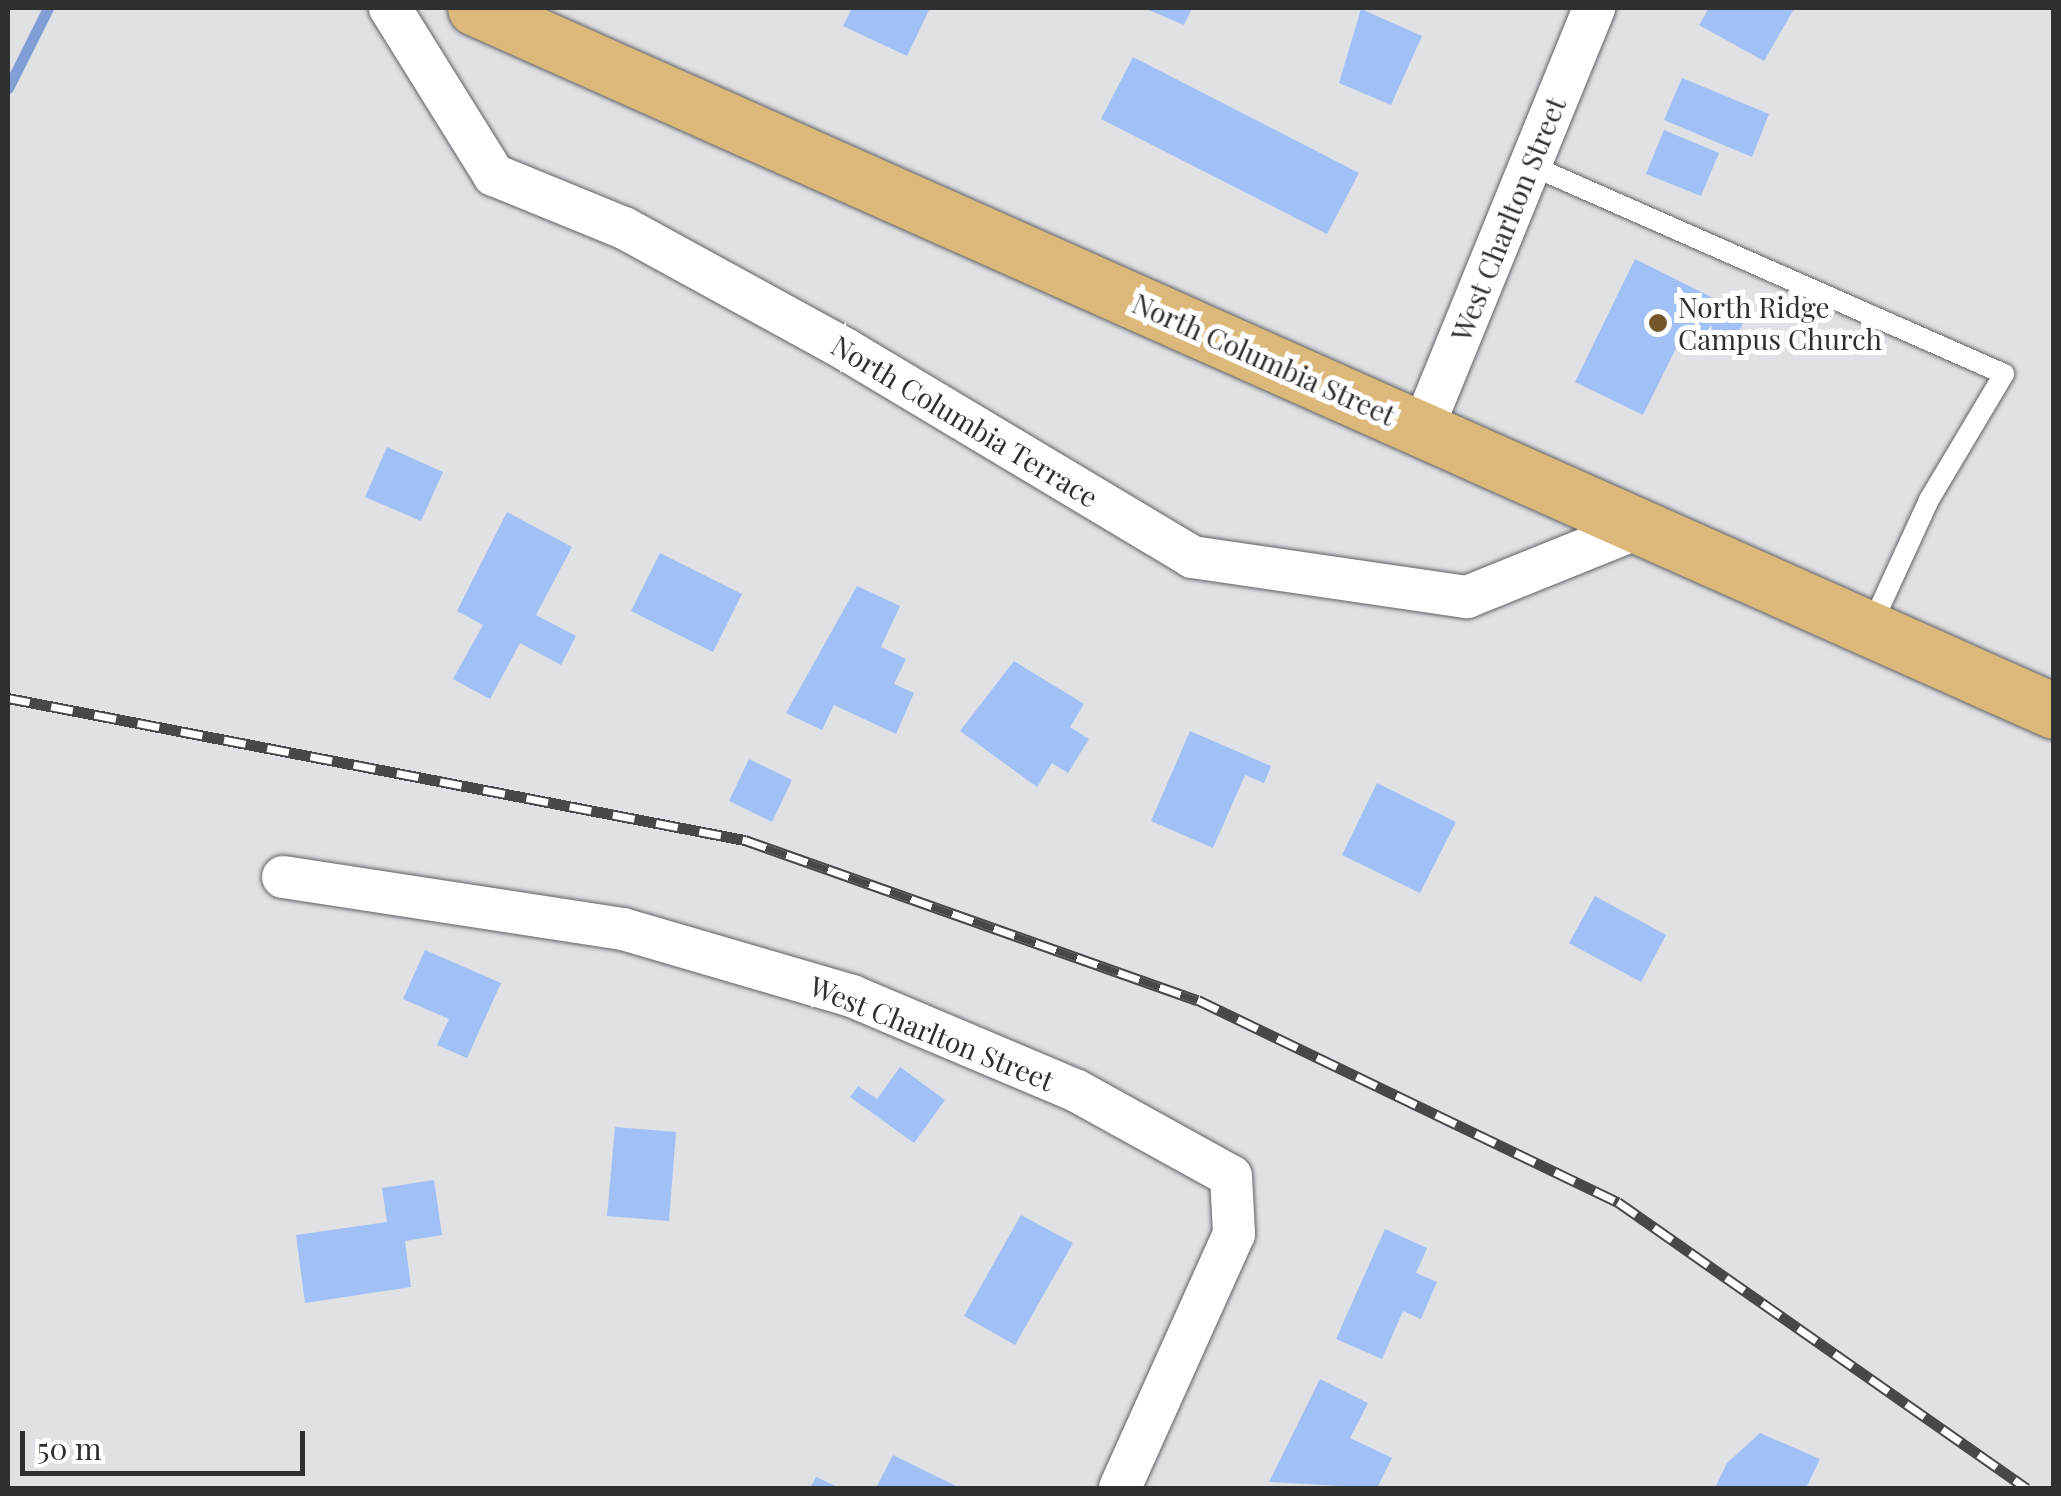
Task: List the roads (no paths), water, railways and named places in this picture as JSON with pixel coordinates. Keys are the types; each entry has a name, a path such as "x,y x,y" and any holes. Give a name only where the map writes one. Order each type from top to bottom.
{"main road":[{"name":"North Columbia Street","path":"475,8 2054,711"}],"street":[{"name":"North Columbia Terrace","path":"390,8 494,176 624,228 828,340 1192,557 1467,597 1640,527"},
{"name":"West Charlton Street","path":"1422,430 1594,8"},
{"name":"West Charlton Street","path":"283,877 623,929 852,996 1075,1090 1231,1176 1234,1234 1120,1488"}],"lane":[{"path":"1530,165 2004,374 1929,500 1870,629"}],"waterway":[{"path":"8,88 48,8"}],"railway":[{"path":"8,698 745,840 1198,1000 1618,1202 2027,1488"}],"place":[{"name":"North Ridge Campus Church","path":"1658,323"}]}
